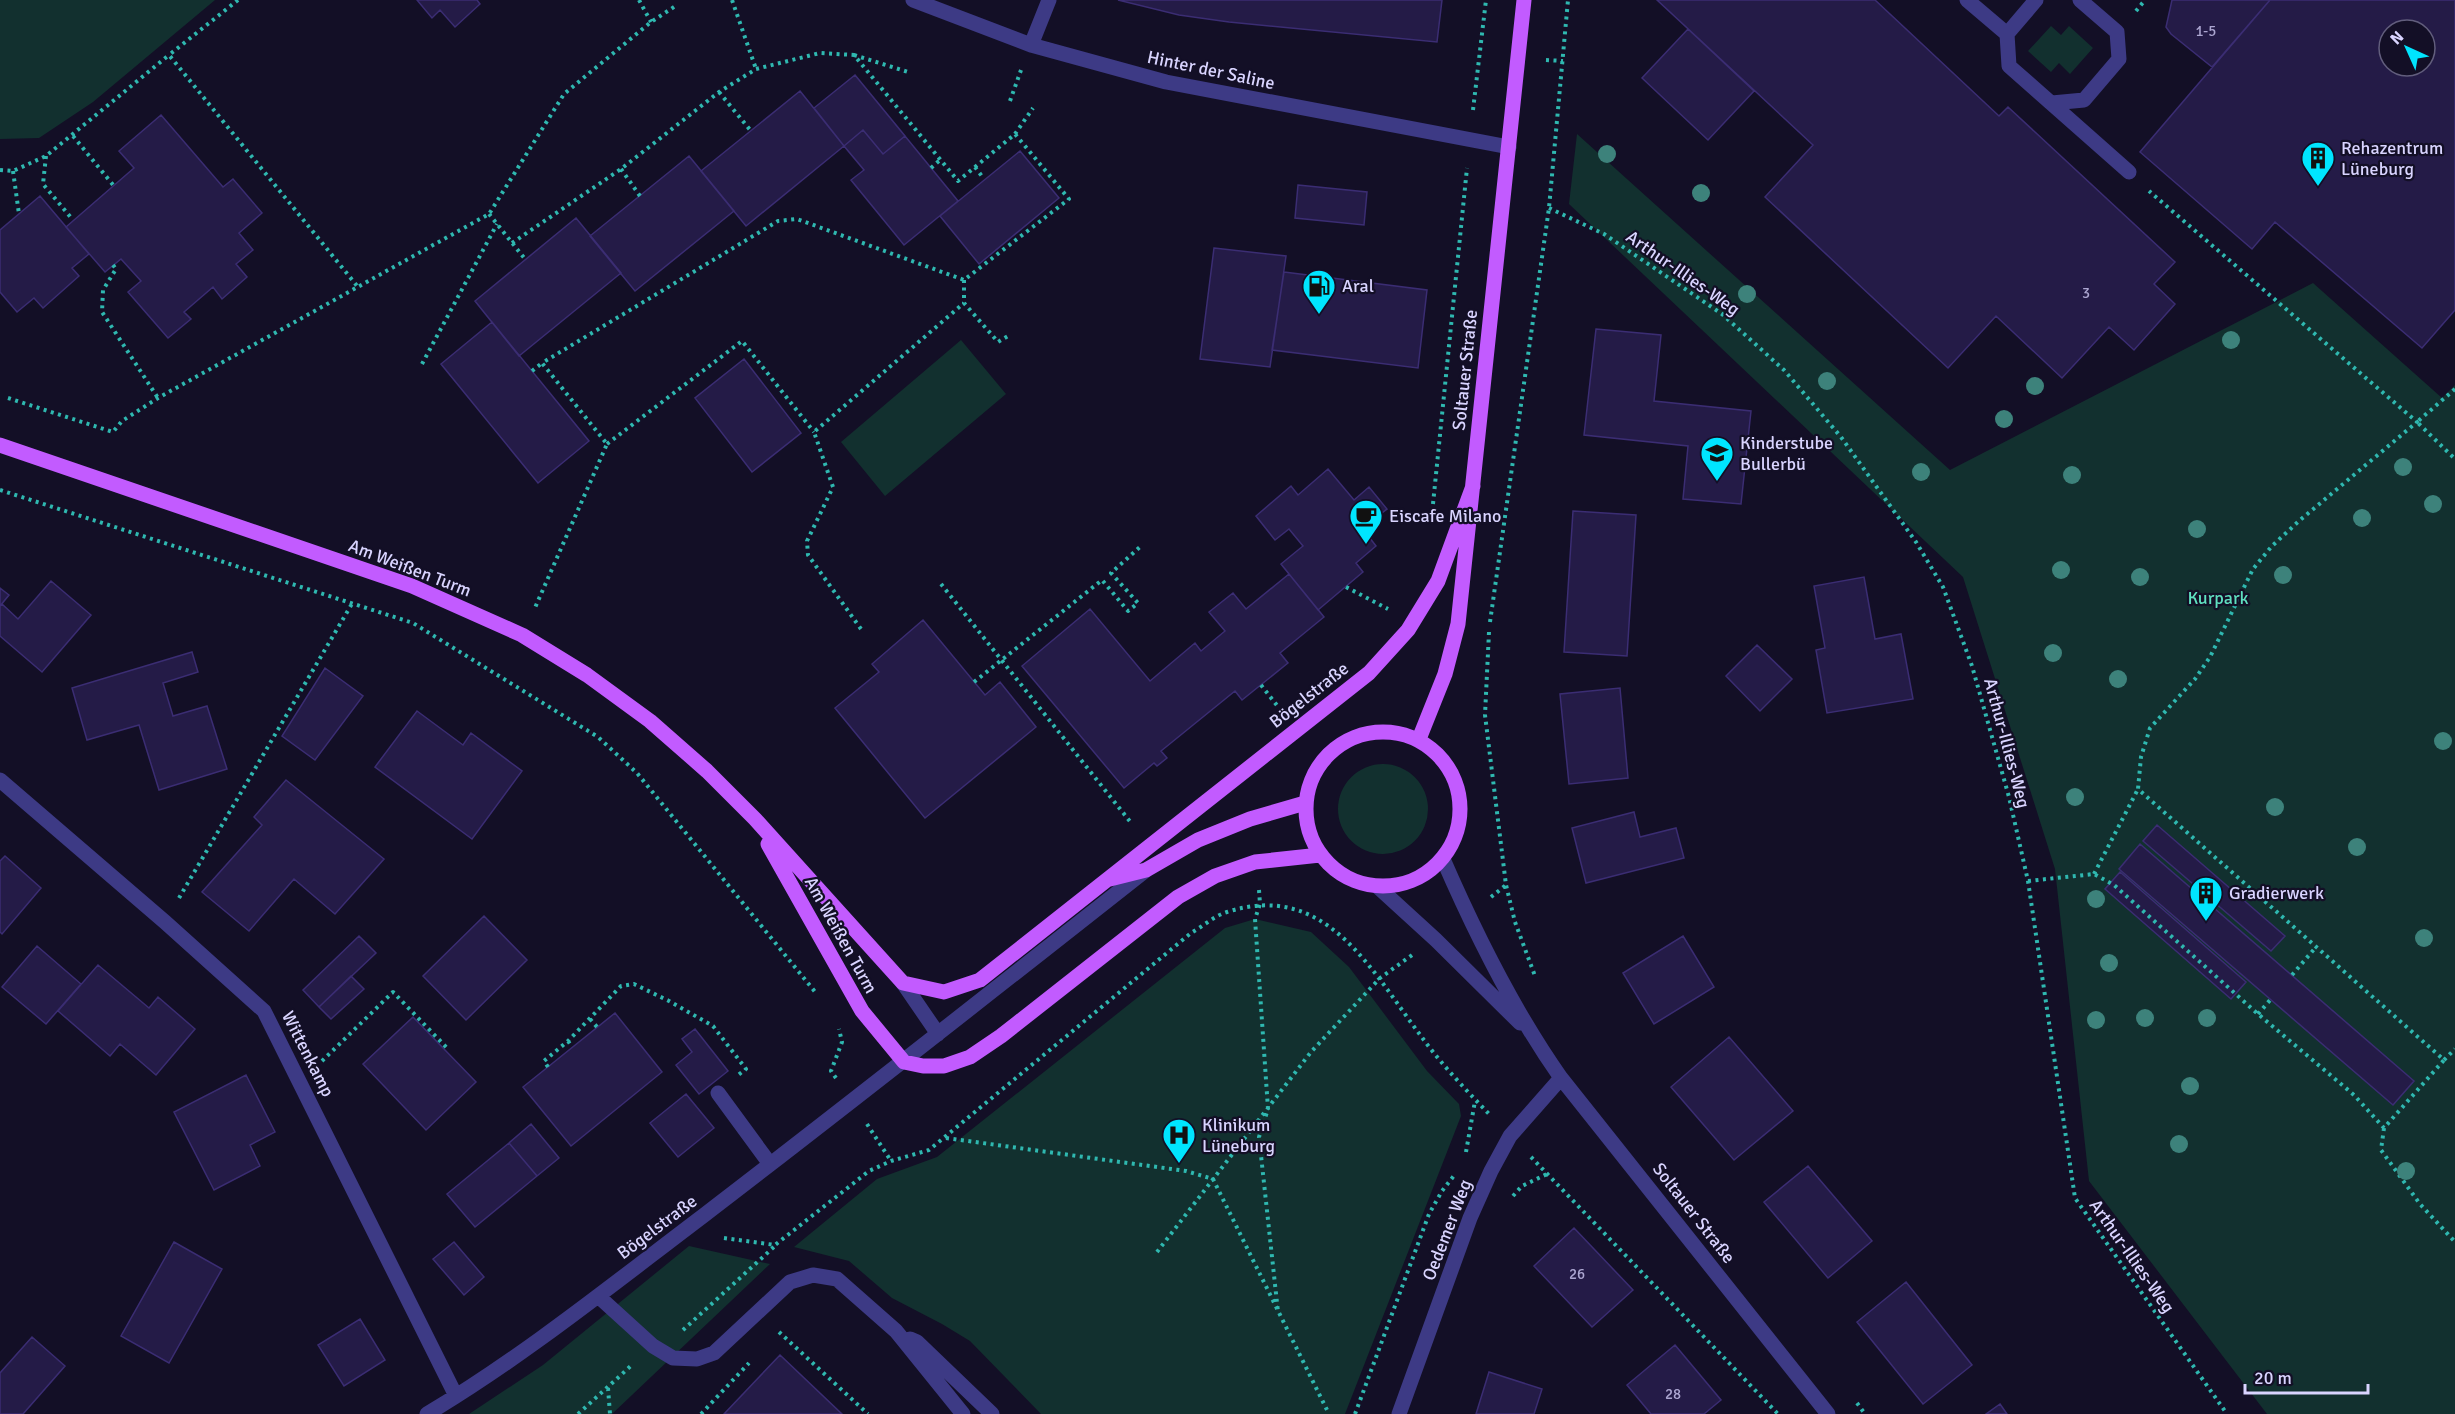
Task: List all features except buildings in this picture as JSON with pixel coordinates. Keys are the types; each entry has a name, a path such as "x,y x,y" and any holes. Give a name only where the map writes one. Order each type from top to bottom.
{"main road":[{"name":"Soltauer Straße","path":"1419,739 1445,674 1458,624 1524,0"},
{"name":"Am Weißen Turm","path":"0,445 412,586 522,635 587,675 650,721 707,771 755,819 903,984"},
{"name":"Bögelstraße","path":"903,984 944,992 980,980 1369,673 1408,630 1438,581 1473,486"},
{"name":"Soltauer Straße","path":"1382,730 1419,739 1446,761 1460,793 1460,828 1443,859 1413,881 1378,887 1345,877 1320,855 1307,830 1305,803 1317,766 1345,740 1382,730"},
{"name":"Bögelstraße","path":"1104,881 1146,870 1198,840 1250,819 1305,803"},
{"name":"Am Weißen Turm","path":"755,819 862,1011 904,1062"},
{"path":"904,1062 923,1066 944,1066 970,1057 1001,1036 1178,897 1215,876 1255,862 1320,855"}],"street":[{"name":"Hinter der Saline","path":"913,0 1031,45 1166,82 1509,147"},
{"path":"1031,45 1049,0"},
{"path":"1967,0 2007,34"},
{"path":"2036,0 2007,34 2009,66 2129,172"},
{"path":"2052,103 2084,100 2119,59 2117,32 2080,0"},
{"name":"Wittenkamp","path":"0,780 264,1011 456,1396"},
{"name":"Soltauer Straße","path":"1443,859 1468,916 1530,1034 1561,1078 1828,1414"},
{"name":"Bögelstraße","path":"427,1414 598,1296 904,1062 1146,870"},
{"name":"Soltauer Straße","path":"1378,887 1436,940 1530,1034"},
{"name":"Am Weißen Turm","path":"903,984 938,1034"},
{"name":"Oedemer Weg","path":"1399,1414 1470,1218 1491,1171 1510,1136 1561,1078"},
{"path":"718,1093 770,1164"},
{"path":"598,1296 653,1346 673,1358 697,1359 714,1353 790,1282 813,1275 837,1278 897,1331 963,1414"},
{"path":"897,1331 916,1342 992,1414"}],"path":[{"path":"0,170 13,171 46,156 238,0"},
{"path":"639,0 651,22"},
{"path":"732,0 756,69"},
{"path":"1433,507 1486,0"},
{"path":"1536,979 1515,922 1506,885 1485,715 1486,646 1509,505 1549,208 1568,0"},
{"path":"8,398 113,432 122,422 158,398 489,214 564,94 651,22 677,4"},
{"path":"512,243 621,169 719,92 756,69 820,53 854,55 908,72"},
{"path":"169,55 358,287"},
{"path":"854,55 958,182 1015,134 1033,108"},
{"path":"719,92 751,131"},
{"path":"964,280 1069,199 1015,134"},
{"path":"73,136 114,186"},
{"path":"46,156 43,184 73,220"},
{"path":"931,168 940,160"},
{"path":"975,167 984,179"},
{"path":"621,169 640,196"},
{"path":"13,171 19,214"},
{"path":"2129,172 2191,229 2311,328 2455,459"},
{"name":"Arthur-Illies-Weg","path":"1549,208 1604,234 1722,314 1784,370 1840,437 1909,532 1943,587 1972,666 2009,797 2028,880 2075,1198 2227,1414"},
{"path":"489,214 525,260"},
{"path":"532,371 778,221 797,219 964,280"},
{"path":"422,364 497,224"},
{"path":"113,265 116,269 102,290 102,312 158,398"},
{"path":"964,280 964,303 998,342 1008,336"},
{"path":"814,432 964,303"},
{"path":"522,635 607,444 742,341 814,432 833,487 807,541 808,555 861,629"},
{"path":"542,363 607,444"},
{"path":"2094,874 2138,789 2141,758 2150,728 2195,679 2210,657 2253,570 2272,546 2299,521 2455,389"},
{"path":"0,490 413,623 598,737 638,773 822,1000"},
{"path":"974,682 1102,580 1128,611 1138,603 1111,573 1143,546"},
{"path":"941,584 1149,845"},
{"path":"1346,587 1395,613"},
{"path":"165,922 353,602"},
{"path":"1261,685 1285,715"},
{"path":"2138,789 2444,1060"},
{"path":"2028,880 2094,874 2114,885 2258,1014 2354,1095 2384,1128"},
{"path":"1260,904 1255,919 1268,1109 1259,1137 1278,1312"},
{"path":"694,1223 716,1237 776,1245 869,1171 891,1161 929,1150 1191,933 1224,913 1260,904 1292,908 1324,923 1355,947 1380,978 1422,1038 1475,1100 1473,1122 1463,1158"},
{"path":"1157,1252 1311,1052 1380,978 1436,940"},
{"path":"2292,975 2316,947"},
{"path":"548,1067 544,1061 568,1041 621,986 634,984 669,1000 713,1026 746,1068 718,1093"},
{"path":"300,1081 393,992 447,1048 445,1050"},
{"path":"2258,1014 2271,999"},
{"path":"590,1019 597,1027"},
{"path":"838,1026 842,1042 831,1071 891,1161"},
{"path":"568,1041 572,1047"},
{"path":"2455,1049 2384,1128 2381,1150 2420,1204 2455,1242"},
{"path":"945,1137 1186,1171 1213,1179 1329,1414"},
{"path":"1355,1414 1429,1214 1460,1165"},
{"path":"1547,1174 1778,1414"},
{"path":"772,1339 780,1331 868,1414"},
{"path":"701,1414 756,1356"},
{"path":"608,1388 610,1414"}],"green space":[{"path":"0,0 215,0 93,102 39,138 0,139"},
{"path":"2051,26 2061,35 2069,26 2093,48 2070,74 2059,63 2051,72 2028,51"},
{"name":"Kurpark","path":"1577,134 1950,470 2313,283 2442,398 2455,385 2455,1414 2267,1414 2089,1181 2055,869 1963,577 1569,204"},
{"path":"961,340 1006,394 885,496 841,442"},
{"path":"1383,764 1400,767 1415,777 1425,792 1428,809 1425,826 1415,841 1400,851 1383,854 1366,851 1351,841 1341,826 1338,809 1341,792 1351,777 1366,767"},
{"name":"Klinikum Lüneburg","path":"1255,919 1311,932 1349,967 1427,1071 1459,1104 1461,1116 1345,1414 1041,1414 970,1341 892,1298 849,1261 794,1247 877,1179 937,1157 1225,928"},
{"path":"689,1246 770,1264 612,1414 469,1414 543,1365"}],"place":[{"name":"Rehazentrum Lüneburg","path":"2318,187"},
{"name":"Aral","path":"1319,315"},
{"name":"Kinderstube Bullerbü","path":"1717,482"},
{"name":"Eiscafe Milano","path":"1366,545"},
{"name":"Gradierwerk","path":"2206,922"},
{"name":"Klinikum Lüneburg","path":"1179,1164"}]}
